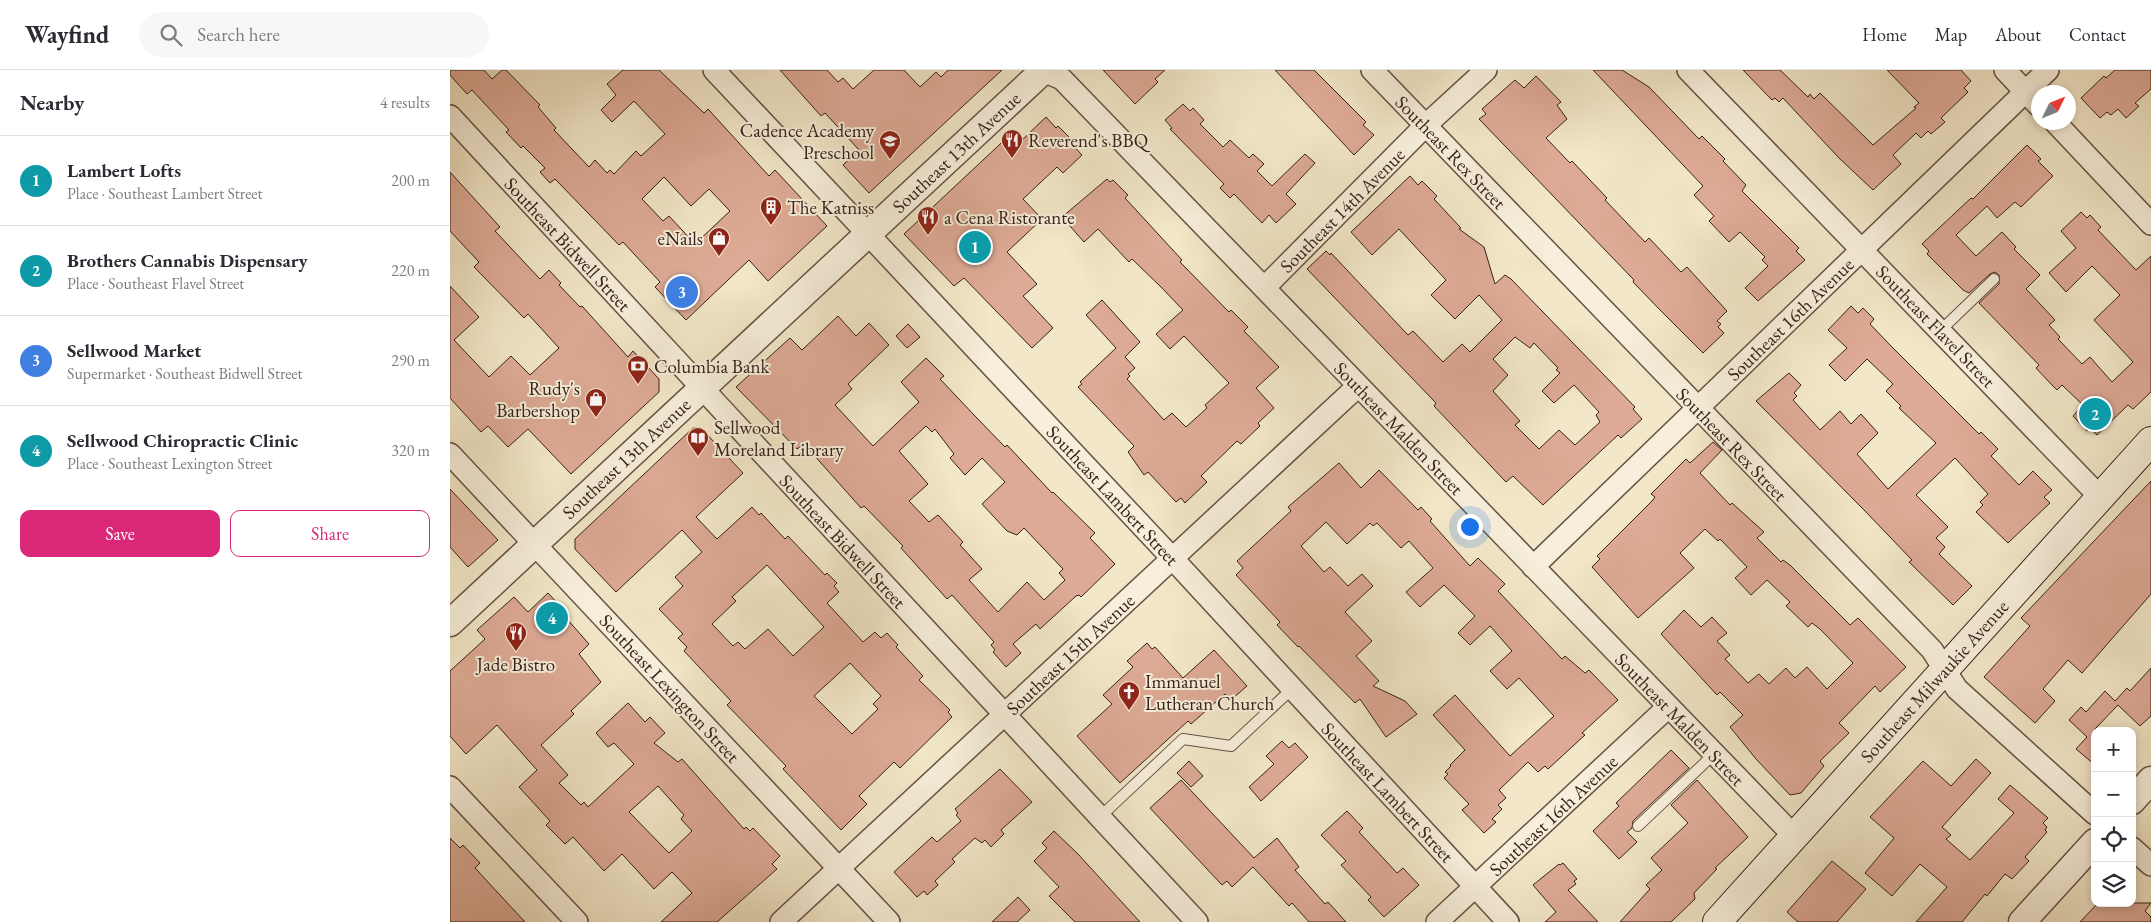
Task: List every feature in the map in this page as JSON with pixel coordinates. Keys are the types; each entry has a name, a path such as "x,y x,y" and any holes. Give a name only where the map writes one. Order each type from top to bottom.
{"main road":[{"name":"Southeast Milwaukie Avenue","path":"1717,922 2151,441"}],"street":[{"name":"Southeast Lambert Street","path":"714,70 1173,559 1508,922"},
{"name":"Southeast 13th Avenue","path":"450,623 1043,70"},
{"name":"Southeast Malden Street","path":"1043,70 1062,79 1794,836"},
{"name":"Southeast Rex Street","path":"1372,70 1696,408 1932,650 1957,689 2091,810"},
{"name":"Southeast 14th Avenue","path":"1264,288 1426,125 1486,70"},
{"name":"Southeast Flavel Street","path":"1688,70 2100,497"},
{"path":"2005,70 2031,97"},
{"name":"Southeast 16th Avenue","path":"2039,85 2048,70"},
{"name":"Southeast 16th Avenue","path":"1533,567 1862,250 2031,99"},
{"name":"Southeast Bidwell Street","path":"450,116 1197,922"},
{"path":"2063,130 2151,224"},
{"name":"Southeast 15th Avenue","path":"781,922 1358,386"},
{"name":"Southeast Lexington Street","path":"450,454 889,922"},
{"name":"Southeast 16th Avenue","path":"1437,922 1668,707"},
{"path":"2136,797 2151,780"},
{"path":"450,787 577,922"},
{"path":"2022,922 2091,846"},
{"path":"2136,852 2151,865"}],"lane":[{"path":"1940,331 1994,279"},
{"path":"1100,817 1183,739 1231,746 1293,688"},
{"path":"1638,826 1714,754"}],"building":[{"path":"450,70 484,70 492,79 502,70 506,70 540,105 538,107 556,128 554,130 589,167 595,160 607,173 610,170 614,174 636,151 641,156 665,134 634,101 612,122 601,110 616,95 607,84 623,70 659,70 704,113 708,109 769,176 775,170 827,226 768,281 749,260 686,320 655,287 660,282 623,242 619,245 555,179 550,183 540,172 545,168 523,146 521,148 506,132 509,130 472,90 467,94 450,75","holes":["664,177 691,206 709,189 730,211 695,244 669,216 663,221 642,199"]},
{"path":"780,70 827,70 838,82 843,78 853,89 874,70 904,70 920,87 936,72 941,77 948,70 1002,70 869,193 843,165 859,150 825,113 821,116"},
{"path":"1103,70 1165,70 1155,79 1158,82 1135,104"},
{"path":"1275,70 1314,70 1366,122 1363,125 1374,135 1354,155"},
{"path":"1593,70 1622,70 1649,87 1699,139 1702,136 1725,159 1723,161 1746,185 1742,191 1799,248 1796,251 1805,260 1758,301 1745,288 1768,266 1762,260 1765,257 1740,232 1729,242 1709,221 1714,216 1694,195 1703,186"},
{"path":"1743,70 1780,70 1808,97 1810,94 1814,99 1820,93 1873,145 1916,108 1914,107 1919,103 1887,70 1961,70 1971,81 1964,88 1968,92 1941,118 1945,122 1931,134 1928,131 1921,138 1916,133 1893,155 1901,164 1873,190 1839,158 1783,98 1779,102 1775,98 1772,100"},
{"path":"2115,70 2151,70 2151,89 2135,103 2139,106 2126,118 2118,109 2111,115 2107,112 2100,118 2081,98 2104,76 2106,78"},
{"path":"1536,76 1561,102 1557,105 1567,119 1546,138 1570,163 1572,161 1607,198 1605,200 1645,242 1649,238 1681,272 1687,267 1727,311 1717,321 1721,324 1718,327 1724,333 1703,353 1479,119 1486,114 1482,109 1515,80 1524,88"},
{"path":"1183,104 1190,111 1193,108 1204,120 1200,124 1223,147 1230,140 1249,158 1253,154 1264,164 1257,171 1272,186 1305,154 1315,163 1286,194 1296,204 1276,223 1269,215 1262,223 1234,194 1230,198 1220,188 1224,184 1170,129 1172,128 1165,120"},
{"path":"1046,117 1056,128 1058,126 1069,137 1067,139 1082,155 1063,173 1057,167 1023,199 1042,219 1007,252 1037,284 1023,296 1053,328 1032,348 964,278 954,286 904,234 1013,132 1022,140"},
{"path":"2027,145 2041,159 2038,161 2053,176 2021,207 2015,202 1997,218 1987,206 1956,235 1976,256 2002,232 2016,247 2014,249 2040,275 2026,289 2055,320 2049,325 2060,337 2058,339 2082,364 2090,357 2112,382 2133,362 2094,320 2120,295 2092,266 2066,292 2049,273 2076,248 2061,231 2081,212 2087,218 2090,215 2101,227 2098,230 2136,270 2151,256 2151,392 2133,409 2128,405 2097,435 2090,428 2087,431 2073,416 2083,405 2062,385 2057,390 2036,368 2039,365 1979,303 1999,284 1999,275 1995,272 1990,274 1969,293 1963,290 1927,254 1929,251 1922,244 1971,198 1973,199"},
{"path":"450,172 500,227 495,231 540,279 549,270 561,283 559,285 580,307 582,306 628,357 633,351 659,379 659,392 571,474 528,429 508,447 488,426 481,432 450,398 450,286 479,317 454,340 489,377 511,356 530,375 559,348 528,314 524,318 474,267 479,262 450,231"},
{"path":"1410,176 1418,185 1422,181 1437,196 1434,199 1461,228 1459,229 1484,247 1495,284 1505,275 1511,279 1635,407 1633,409 1642,419 1621,438 1618,435 1543,505 1513,476 1506,482 1434,406 1436,403 1307,269 1326,251 1330,255 1331,253 1408,335 1413,331 1443,362 1462,344 1470,352 1502,320 1479,295 1455,319 1431,295 1446,280 1399,229 1372,255 1351,232","holes":["1515,337 1530,348 1534,343 1558,368 1556,370 1560,373 1542,391 1554,403 1574,385 1599,412 1596,415 1600,422 1575,445 1559,430 1539,449 1515,425 1520,421 1493,391 1508,375 1493,359"]},
{"path":"1107,179 1110,182 1113,180 1128,195 1125,198 1182,260 1180,262 1229,312 1231,310 1248,327 1244,331 1279,367 1256,388 1274,408 1258,423 1260,426 1241,444 1237,441 1201,476 1207,482 1185,503 1181,498 1176,502 1148,472 1144,475 1128,452 1134,446 1078,387 1082,384 1080,382 1116,348 1086,315 1102,300 1140,342 1125,357 1135,368 1128,374 1130,376 1127,379 1164,420 1172,413 1186,427 1207,408 1205,405 1229,383 1184,336 1170,349 1156,334 1183,310 1161,287 1132,259 1129,262 1098,229 1084,242 1062,217"},
{"path":"1851,306 1858,313 1863,308 1874,319 1870,324 1891,346 1979,434 1981,432 1998,449 1991,456 2019,485 2033,471 2052,490 2044,497 2050,503 2008,543 1976,512 1983,505 1980,502 1988,494 1955,458 1916,495 1948,527 1936,538 1945,547 1939,554 1972,586 1953,605 1909,562 1912,560 1865,511 1756,401 1789,373 1801,385 1794,393 1797,396 1793,400 1820,430 1840,411 1851,424 1861,414 1878,433 1857,454 1888,489 1936,443 1899,408 1901,406 1886,391 1893,384 1867,359 1845,381 1829,365 1847,348 1828,330"},
{"path":"838,316 856,336 869,323 889,345 848,384 852,389 835,405 873,446 919,402 901,382 926,358 944,376 940,379 975,416 1005,447 1007,445 1052,493 1095,533 1090,538 1115,564 1081,597 1079,595 1076,596 1040,629 1036,624 1013,644 1021,653 1006,667 993,652 995,650 991,645 994,642 952,595 947,599 901,548 903,546 864,506 861,508 804,444 797,449 736,387 790,338 802,350","holes":["926,426 932,432 935,429 954,454 950,458 965,475 982,458 1005,482 982,504 1007,531 1017,535 1024,528 1063,569 1059,573 1065,580 1044,600 1027,582 998,612 969,580 982,569 960,545 963,542 938,515 929,522 909,501 928,484 899,451"]},
{"path":"908,324 920,337 907,348 896,336"},
{"path":"693,428 701,428 743,473 696,517 717,539 752,507 759,515 761,513 785,539 788,536 825,575 827,573 837,583 834,586 839,592 827,603 863,642 875,632 881,638 887,633 898,645 896,647 923,676 919,680 950,710 948,712 952,717 900,768 894,762 859,796 867,804 841,830 783,769 786,766 727,705 731,701 684,651 687,647 678,638 683,634 659,609 683,586 675,577 702,552 682,530 616,592 575,549 575,539","holes":["767,565 824,627 793,656 768,629 745,649 738,642 733,646 712,624 736,601 732,597","850,663 881,696 873,704 878,709 852,734 814,696"]},
{"path":"1713,442 1722,450 1700,473 1730,505 1732,503 1764,532 1757,538 1781,562 1783,560 1790,565 1850,625 1858,618 1906,667 1880,692 1875,686 1839,723 1849,733 1820,761 1824,766 1801,793 1790,795 1756,759 1730,727 1743,715 1720,692 1717,695 1661,634 1684,610 1701,627 1712,617 1727,633 1717,641 1730,655 1725,659 1748,683 1759,674 1769,684 1786,668 1795,678 1807,667 1827,689 1853,663 1820,629 1812,623 1808,627 1786,606 1790,602 1767,580 1751,595 1735,578 1747,567 1720,539 1718,541 1705,529 1680,553 1694,568 1638,618 1592,567 1600,559 1597,556 1652,501 1655,497 1651,494 1686,459 1690,463"},
{"path":"1339,463 1361,488 1379,470 1418,510 1421,507 1432,519 1430,521 1470,566 1478,558 1505,584 1498,591 1562,659 1565,656 1585,673 1589,670 1618,700 1582,733 1585,735 1548,769 1545,766 1538,772 1528,762 1499,790 1506,798 1498,805 1502,809 1492,819 1496,822 1484,833 1462,810 1469,804 1444,778 1448,774 1445,772 1450,765 1465,750 1433,715 1455,695 1510,756 1554,716 1519,678 1507,689 1490,671 1512,651 1490,626 1470,645 1458,633 1475,616 1444,585 1420,607 1406,592 1433,568 1409,541 1401,548 1377,523 1373,526 1370,523 1347,544 1326,522 1301,546 1324,572 1330,567 1348,586 1362,574 1373,586 1345,612 1372,641 1356,656 1379,681 1373,686 1405,701 1417,714 1386,737 1360,699 1355,703 1298,647 1277,625 1280,622 1236,575 1243,568 1237,561 1291,511 1288,507"},
{"path":"2151,481 2151,594 2082,673 2068,660 2043,689 2055,701 2035,723 1984,677 2030,626 2021,618"},
{"path":"450,489 498,540 468,567 450,547"},
{"path":"548,593 570,617 567,619 589,644 579,654 601,682 571,711 574,714 541,745 568,775 559,783 581,805 584,802 588,807 634,764 614,743 608,747 596,733 628,703 645,722 650,717 665,733 654,743 678,762 682,759 744,829 746,827 750,831 753,828 780,856 772,864 777,869 717,922 661,922 692,893 672,872 654,889 622,854 604,871 573,837 565,844 546,825 550,821 519,787 537,770 497,725 466,754 450,736 450,671 485,639 477,630 514,597 528,612","holes":["658,786 684,815 681,819 692,831 669,853 629,812"]},
{"name":"Immanuel Lutheran Church","path":"1147,643 1152,649 1155,647 1183,678 1214,650 1247,686 1231,700 1225,694 1191,724 1188,721 1120,783 1077,736 1112,704 1103,695 1133,667 1127,661"},
{"path":"2151,668 2151,716 2140,726 2118,705 2097,727 2091,727 2091,762 2076,749 2087,737 2069,720 2081,707 2086,712 2105,691 2115,701 2127,688 2130,691"},
{"path":"1282,741 1289,748 1295,743 1308,757 1261,801 1249,787 1274,764 1266,756"},
{"path":"1671,750 1689,768 1633,821 1632,828 1627,832 1637,842 1619,859 1593,831 1619,806 1616,803"},
{"path":"1976,759 1991,773 1942,827 1951,835 1946,839 1970,860 2014,813 1998,799 2010,785 2048,818 2043,823 2047,827 2045,830 2047,832 2025,857 2029,861 2012,879 2005,874 1987,896 1985,894 1962,922 1916,922 1947,887 1920,864 1892,896 1865,873 1894,838 1870,817 1923,761 1951,786"},
{"path":"1189,761 1203,776 1191,787 1177,773"},
{"path":"1000,769 1032,802 1001,830 1004,834 991,847 985,840 982,843 975,838 952,859 955,862 935,881 938,885 927,895 924,891 917,897 894,872 932,837 937,842 961,821 956,815 958,813 955,809"},
{"path":"1181,780 1254,858 1277,838 1299,867 1295,870 1325,904 1328,902 1346,922 1309,922 1292,903 1289,906 1253,867 1232,887 1227,881 1222,885 1150,808"},
{"path":"1697,780 1748,837 1715,868 1717,869 1694,893 1695,899 1671,922 1620,922 1650,889 1646,885 1662,870 1651,858 1688,823 1671,805"},
{"path":"1347,811 1363,828 1359,832 1397,873 1403,868 1419,885 1384,917 1368,900 1371,897 1341,865 1346,861 1321,835"},
{"path":"1054,831 1078,854 1140,922 1075,922 1049,896 1059,887 1034,861 1047,848 1042,843"},
{"path":"450,838 460,848 463,845 480,863 475,868 525,922 450,922"},
{"path":"1832,861 1866,889 1837,922 1798,922 1787,912"},
{"path":"1563,863 1577,879 1574,881 1576,884 1568,890 1598,922 1545,922 1556,912 1533,885 1559,864"},
{"path":"1018,897 1030,910 1017,922 992,922"},
{"path":"2136,903 2151,903 2145,911 2151,917 2151,922 2080,922 2094,907 2136,907"}],"place":[{"name":"Reverend's BBQ","path":"1012,159"},
{"name":"Cadence Academy Preschool","path":"890,160"},
{"name":"The Katniss","path":"771,226"},
{"name":"a Cena Ristorante","path":"928,236"},
{"name":"Lambert Lofts","path":"975,247"},
{"name":"eNails","path":"719,257"},
{"name":"Sellwood Market","path":"682,292"},
{"name":"Columbia Bank","path":"638,385"},
{"name":"Brothers Cannabis Dispensary","path":"2095,414"},
{"name":"Rudy's Barbershop","path":"596,418"},
{"name":"Sellwood Moreland Library","path":"698,457"},
{"name":"Sellwood Chiropractic Clinic","path":"552,618"},
{"name":"Jade Bistro","path":"516,652"},
{"name":"Immanuel Lutheran Church","path":"1129,711"}]}
